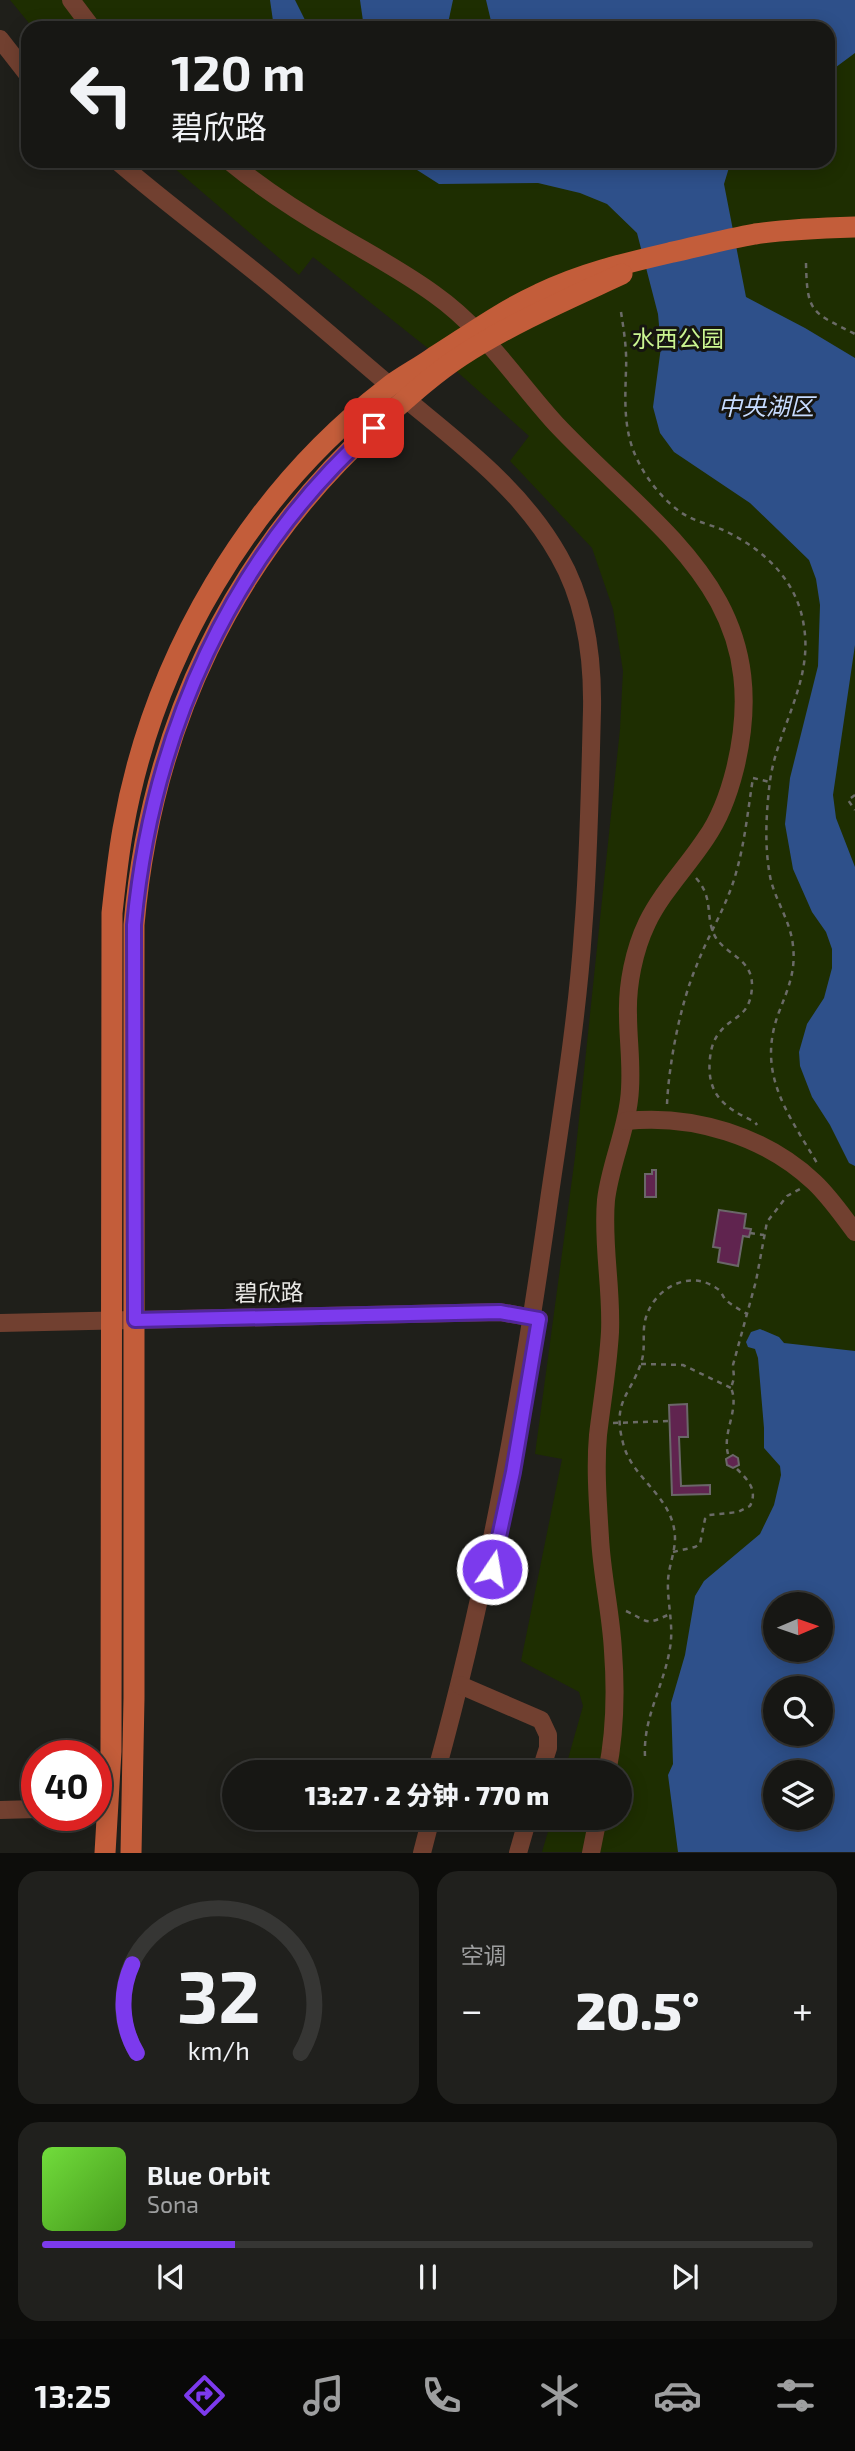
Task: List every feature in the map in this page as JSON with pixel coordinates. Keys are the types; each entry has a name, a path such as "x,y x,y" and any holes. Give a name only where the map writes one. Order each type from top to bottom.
{"main road":[{"path":"111,1740 112,913 123,829 143,748 160,699 188,634 250,530 295,473 328,439 540,293 590,272 625,268 797,229 855,227"},
{"path":"755,239 855,238"},
{"path":"131,1853 135,1325 134,925 144,847 166,759 195,677 245,581 292,513 401,390"},
{"path":"104,1831 105,1853"}],"street":[{"path":"71,0 87,21"},
{"path":"0,27 21,53"},
{"path":"0,39 21,66"},
{"path":"126,168 401,390"},
{"path":"138,168 239,250 497,476 531,513 560,558 573,585 589,643 593,673 583,931 571,1041 535,1322 447,1760"},
{"path":"238,168 289,206 434,293 482,334 541,408 594,464 657,521 709,584 729,622 739,658 745,698 742,730 725,801 708,836 646,924 631,978 628,1014 631,1069 626,1121 609,1181 606,1208 610,1327 597,1466 599,1521 613,1648 614,1702 608,1760"},
{"path":"626,1121 666,1120 697,1124 735,1134 767,1147 814,1182 855,1232"},
{"name":"碧欣路","path":"0,1335 135,1325 165,1328 486,1320 535,1322"},
{"name":"碧欣路","path":"0,1323 111,1326"},
{"path":"440,1760 463,1686"},
{"path":"463,1686 541,1720 548,1735 544,1760"},
{"path":"112,1807 132,1808"},
{"path":"0,1810 21,1809"},
{"path":"414,1853 421,1830"},
{"path":"422,1853 428,1830"},
{"path":"518,1853 525,1830"},
{"path":"591,1853 596,1830"}],"path":[{"path":"806,263 808,299 812,308 819,316 855,334"},
{"path":"734,772 770,782"},
{"path":"666,1120 667,1094 679,1024 696,967 736,874 753,778"},
{"path":"855,795 848,800 855,810"},
{"path":"683,869 692,873 701,883 710,902 710,920 716,937 724,947 743,960 752,985 746,1009 718,1035 712,1048 709,1067 712,1089 730,1109 755,1122 767,1147"},
{"path":"728,1454 726,1434 734,1396 731,1388 734,1378 733,1365 767,1222 787,1196 814,1182"},
{"path":"750,1233 764,1235"},
{"path":"645,1756 648,1720 670,1649 668,1581 674,1530 668,1508 635,1470 623,1443 620,1410 624,1396 641,1364 644,1322 658,1295 675,1284 697,1281 719,1290 724,1298 747,1314"},
{"path":"641,1364 683,1365 731,1388"},
{"path":"600,1423 669,1421"},
{"path":"673,1552 695,1548 699,1544 705,1520 709,1515 738,1512 750,1506 753,1496 751,1486 737,1469"},
{"path":"609,1614 625,1611 647,1622 653,1622 670,1614"}],"green space":[{"name":"水西公园","path":"10,0 855,0 855,1852 542,1852 548,1830 632,1830 632,1760 568,1760 583,1706 579,1692 521,1661 562,1459 535,1454 575,1157 620,729 623,671 613,609 592,548 510,461 529,436 454,369 313,257 299,275 174,168 835,168 835,21 27,21"}],"water":[{"path":"270,0 295,0 306,21 273,21"},
{"path":"360,0 453,0 448,21 363,21"},
{"path":"486,0 855,0 855,53 835,68 835,21 491,21"},
{"name":"中央湖区","path":"414,168 729,168 724,184 746,297 855,358 855,645 833,795 836,818 855,867 855,1166 849,1163 812,1097 800,1066 799,1052 807,1024 824,998 832,968 832,949 826,932 812,912 793,869 785,824 790,778 818,666 820,605 816,579 809,560 750,503 674,452 660,433 653,407 661,347 658,314 637,233 607,204 580,193 538,183 439,184"},
{"path":"760,1329 779,1337 784,1343 855,1351 855,1852 678,1852 668,1775 673,1764 671,1703 685,1655 695,1596 704,1581 760,1534 774,1505 781,1475 780,1466 764,1448 758,1358 755,1349 748,1347 746,1342 751,1332"}],"building":[{"path":"652,1170 656,1170 656,1197 645,1197 645,1174 652,1174"},
{"path":"719,1210 746,1214 744,1228 751,1229 749,1237 743,1236 738,1266 718,1262 720,1248 713,1247"},
{"path":"687,1404 688,1437 679,1437 681,1486 710,1485 710,1494 672,1495 669,1405"},
{"path":"733,1455 738,1458 739,1465 733,1468 727,1465 726,1459"}],"route":[{"path":"374,428 317,483 292,513 245,581 195,677 154,801 144,847 134,925 135,1320 500,1312 539,1319 513,1472 492,1569"}]}
